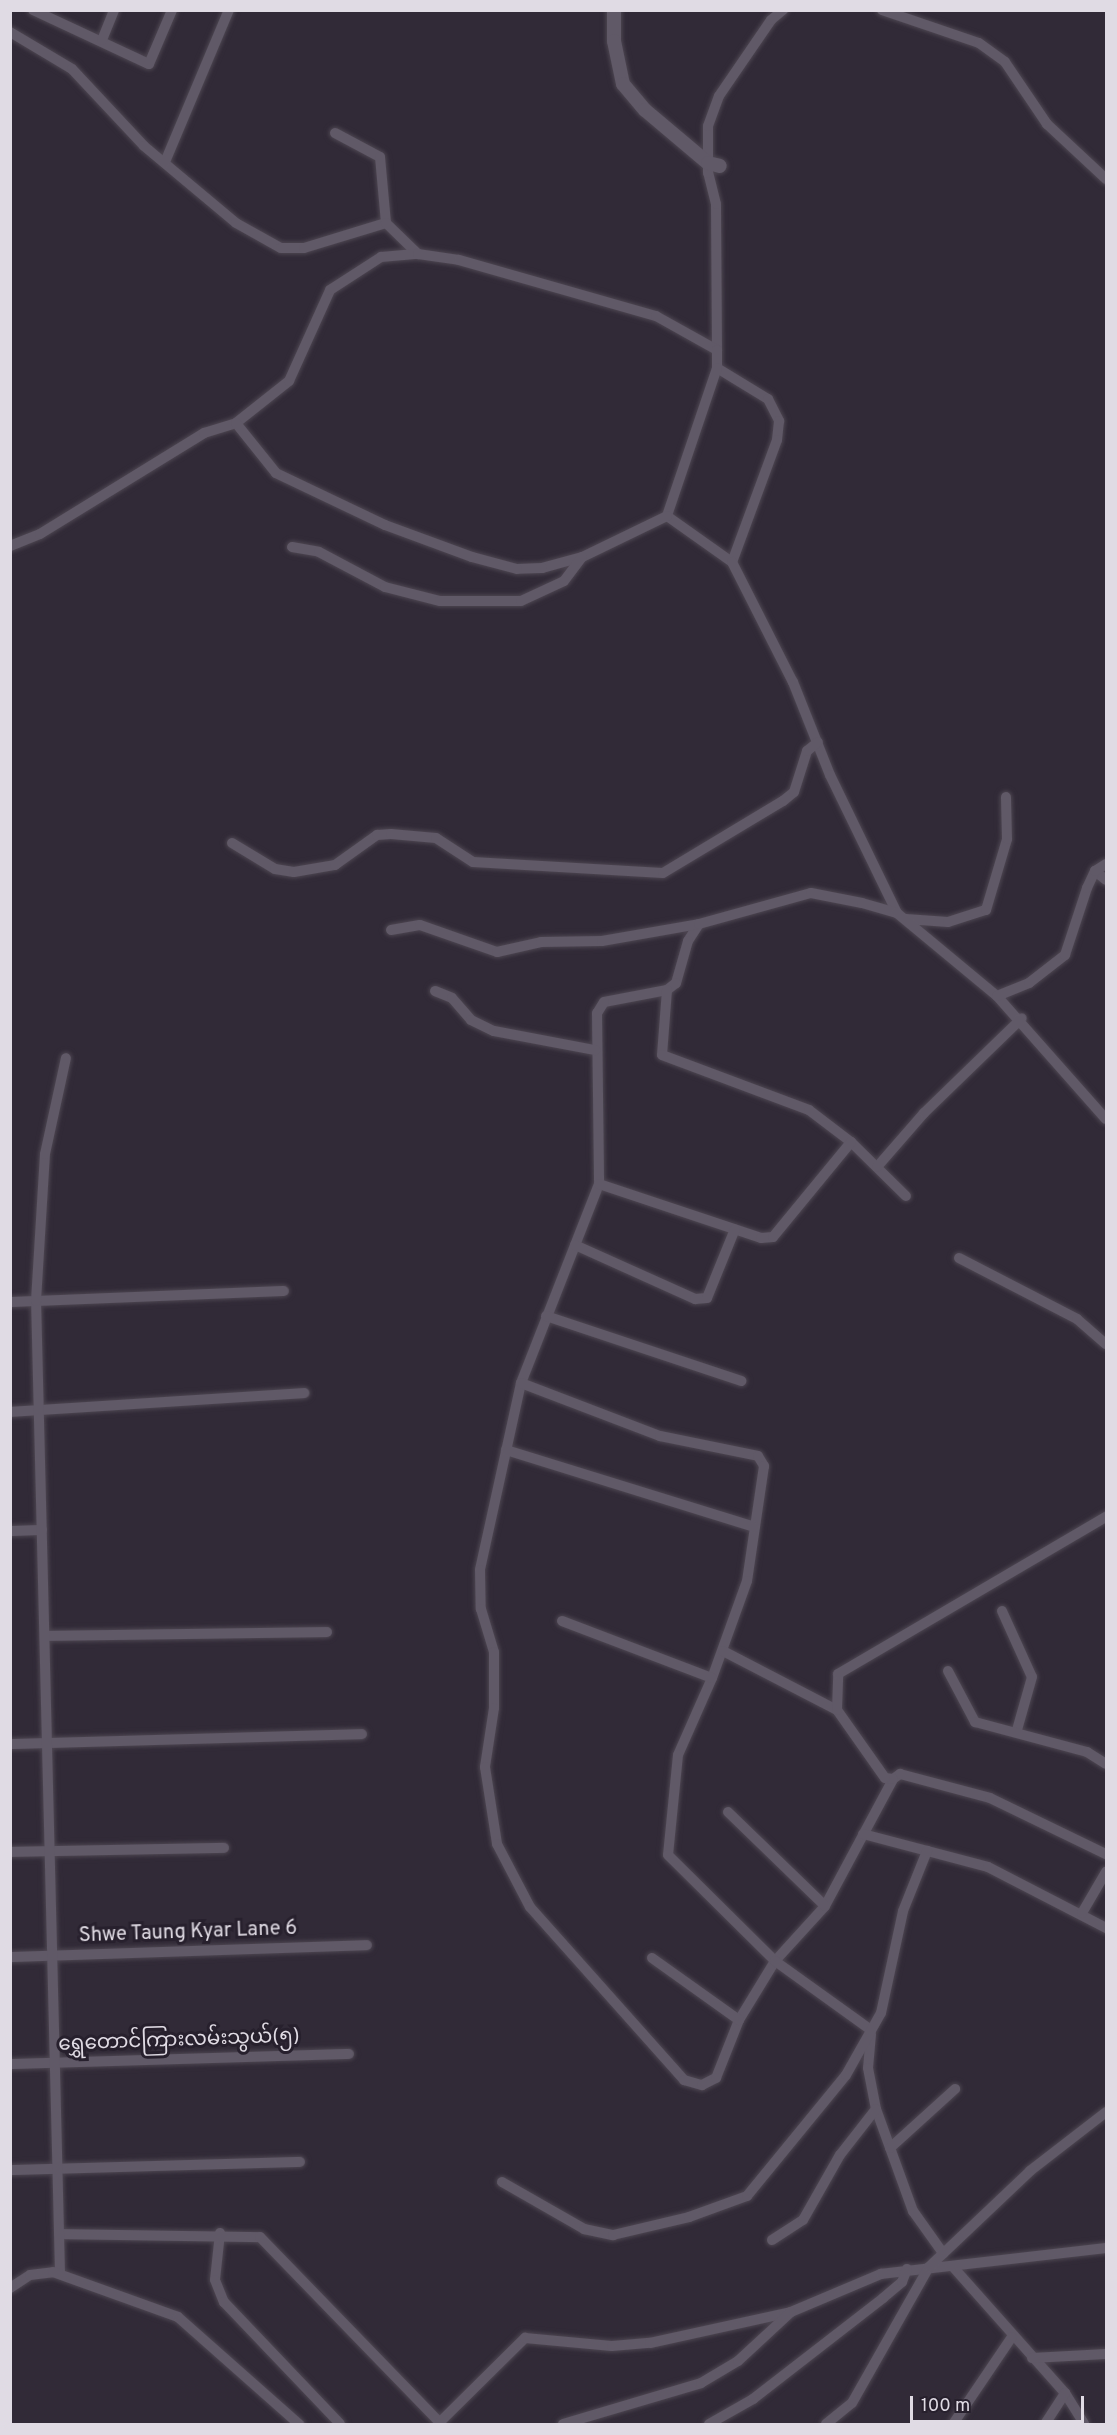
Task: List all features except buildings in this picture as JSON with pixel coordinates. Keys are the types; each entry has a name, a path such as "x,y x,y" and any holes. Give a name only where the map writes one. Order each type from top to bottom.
{"street":[{"path":"33,10 102,40 149,64 172,10"},
{"path":"102,40 114,10"},
{"path":"165,162 229,10"},
{"path":"614,10 614,41 623,84 645,110 714,165"},
{"path":"236,423 276,473 385,525 517,569 542,568 582,557 667,516 717,368 716,204 714,165 708,126 719,96 771,20 783,10"},
{"path":"882,10 979,43 1005,62 1047,124 1107,178"},
{"path":"10,32 72,69 165,162 236,223 281,248 304,248 386,223"},
{"path":"335,133 380,157 386,223 418,254"},
{"path":"10,546 40,534 204,433 236,423 289,381 330,290 381,257 418,254 459,260 656,316 717,350"},
{"path":"717,368 768,399 780,421 777,440 732,562"},
{"path":"667,516 732,562 902,916 1022,1018 1107,1119"},
{"path":"292,547 319,552 386,587 440,601 521,601 564,581 582,557"},
{"path":"232,843 275,869 294,872 335,865 377,835 391,834 436,838 461,858 485,864 663,873 783,801 794,792 807,751 818,742"},
{"path":"391,930 420,925 497,952 541,942 602,941 699,924 811,892 902,916 948,922 986,910 1007,838 1006,797"},
{"path":"997,996 1029,983 1065,955 1095,871 1107,864"},
{"path":"1095,871 1107,880"},
{"path":"699,924 688,941 676,983 667,990 604,1002 597,1013 595,1050 600,1107 599,1184 521,1383 480,1570 481,1609 494,1652 495,1708 485,1767 497,1844 530,1907 684,2080 702,2085 716,2078 739,2020 775,1961 825,1906 893,1779 900,1774 990,1798 1107,1854"},
{"path":"667,990 662,1055 809,1110 851,1142 906,1196"},
{"path":"435,991 452,998 471,1020 494,1031 595,1050"},
{"path":"877,1167 924,1113 1022,1018"},
{"path":"60,2273 36,1301 45,1154 66,1058"},
{"path":"599,1184 761,1238 782,1231 851,1142"},
{"path":"575,1245 695,1299 706,1298 735,1229"},
{"path":"959,1258 1077,1319 1107,1344"},
{"path":"10,1302 284,1291"},
{"path":"546,1316 741,1381"},
{"path":"521,1383 660,1436 758,1455 764,1477 754,1527 747,1581 723,1651 678,1755 668,1855 775,1961 871,2030"},
{"path":"10,1412 39,1413 304,1394"},
{"path":"506,1450 754,1527"},
{"path":"837,1710 838,1674 1107,1517"},
{"path":"10,1531 42,1530"},
{"path":"1002,1611 1032,1677 1017,1730"},
{"path":"562,1621 712,1678"},
{"path":"45,1636 327,1632"},
{"path":"723,1651 837,1710 885,1778 893,1779"},
{"path":"948,1671 969,1718 1087,1752 1107,1764"},
{"path":"10,1744 362,1734"},
{"path":"728,1812 825,1906"},
{"path":"863,1834 988,1867 1082,1913 1107,1928"},
{"path":"10,1852 224,1848"},
{"path":"502,2182 598,2235 688,2217 747,2196 846,2075 871,2030 888,1989 903,1911 927,1851"},
{"path":"1082,1913 1107,1872"},
{"name":"Shwe Taung Kyar Lane 6","path":"10,1957 367,1945"},
{"path":"652,1958 739,2020"},
{"path":"871,2030 868,2068 876,2109 913,2211 943,2253"},
{"name":"ရွှေတောင်ကြားလမ်းသွယ်(၅)","path":"10,2064 349,2054"},
{"path":"890,2148 955,2089"},
{"path":"772,2240 803,2220 840,2155 876,2109"},
{"path":"826,2424 852,2403 929,2267 1030,2171 1107,2112"},
{"path":"10,2170 300,2162"},
{"path":"59,2234 220,2233 260,2237 440,2423 525,2338 612,2346 650,2343 791,2312 881,2274 929,2267 954,2268 1107,2248"},
{"path":"220,2233 215,2280 224,2302 340,2424"},
{"path":"954,2268 1012,2337 1065,2393 1084,2424"},
{"path":"709,2424 753,2399 883,2298 902,2282 907,2269"},
{"path":"10,2288 43,2271 60,2273 188,2323 299,2424"},
{"path":"563,2424 701,2383 738,2361 791,2312"},
{"path":"953,2424 1012,2337"},
{"path":"1032,2358 1107,2354"},
{"path":"1045,2424 1065,2393"}]}
